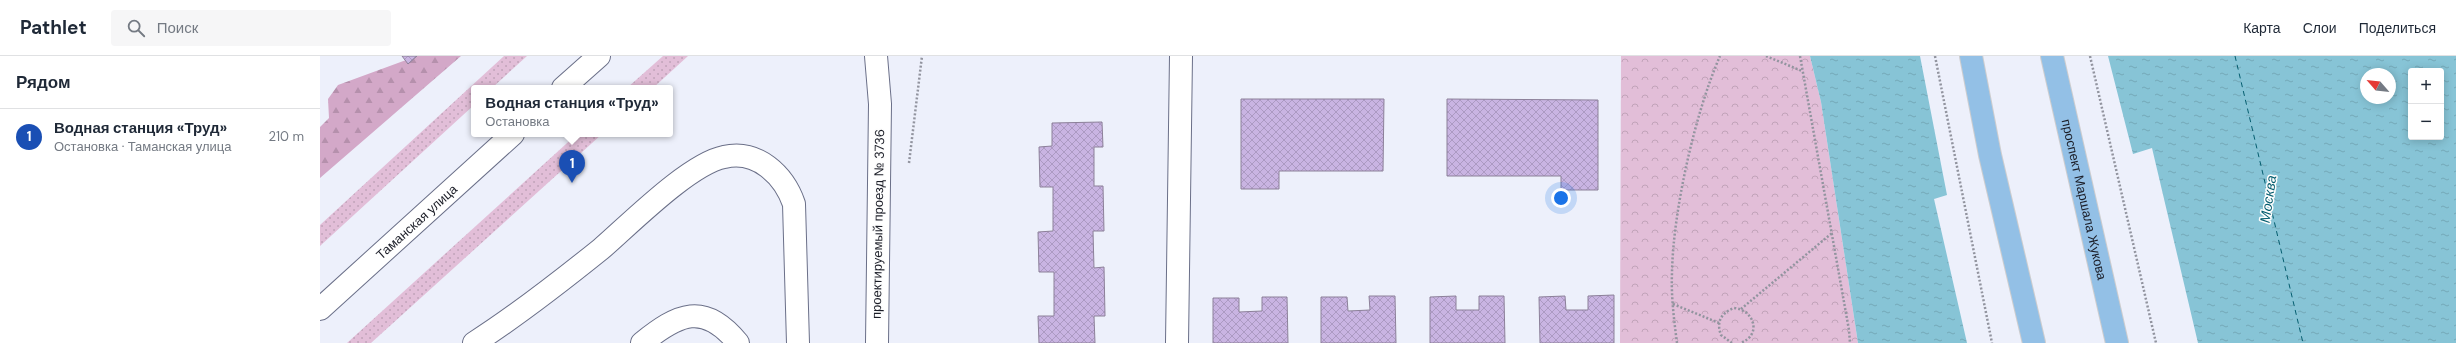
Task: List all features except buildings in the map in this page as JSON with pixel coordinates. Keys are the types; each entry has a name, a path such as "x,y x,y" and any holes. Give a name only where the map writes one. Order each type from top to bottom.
{"main road":[{"path":"1971,56 1990,155 2034,343"},
{"name":"проспект Маршала Жукова","path":"2052,56 2117,343"}],"street":[{"path":"567,85 599,56"},
{"path":"876,56 880,104"},
{"path":"880,104 886,56"},
{"path":"1177,343 1181,56"},
{"name":"проектируемый проезд № 3736","path":"876,343 880,104"},
{"name":"Таманская улица","path":"320,309 510,137"},
{"path":"474,343 503,336 600,249 697,168 723,157 739,155 756,160 772,169 785,184 794,204 798,343"},
{"path":"643,343 675,320 694,315 713,320 738,343"}],"path":[{"path":"909,163 922,56"},
{"path":"1677,343 1673,304 1672,273 1678,214 1691,147 1713,71 1720,56"},
{"path":"1766,56 1802,71"},
{"path":"1800,56 1850,343"},
{"path":"1935,56 1992,343"},
{"path":"2090,56 2156,343"},
{"path":"1732,343 1721,335 1719,324 1720,318 1729,310 1741,309 1832,233"},
{"path":"1673,304 1719,324"},
{"path":"1740,343 1750,337 1754,326 1750,315 1741,309"}],"green space":[{"path":"417,56 461,56 320,178 320,127 329,118 328,99 338,85"},
{"path":"504,56 527,56 495,85 472,85"},
{"path":"663,56 688,56 656,85 630,85"},
{"path":"1621,56 1810,56 1821,102 1858,343 1620,343"},
{"path":"471,86 471,108 320,246 320,225"},
{"path":"574,137 599,137 371,343 347,343"}],"water":[{"name":"Москва","path":"1810,56 2456,56 2456,343 1858,343 1821,102"}],"pier":[{"path":"1920,56 2108,56 2133,154 2152,148 2198,343 1967,343 1934,199 1947,195"}],"ferry route":[{"path":"2235,56 2303,343"}],"place":[{"name":"Водная станция «Труд»","path":"572,183"}]}
